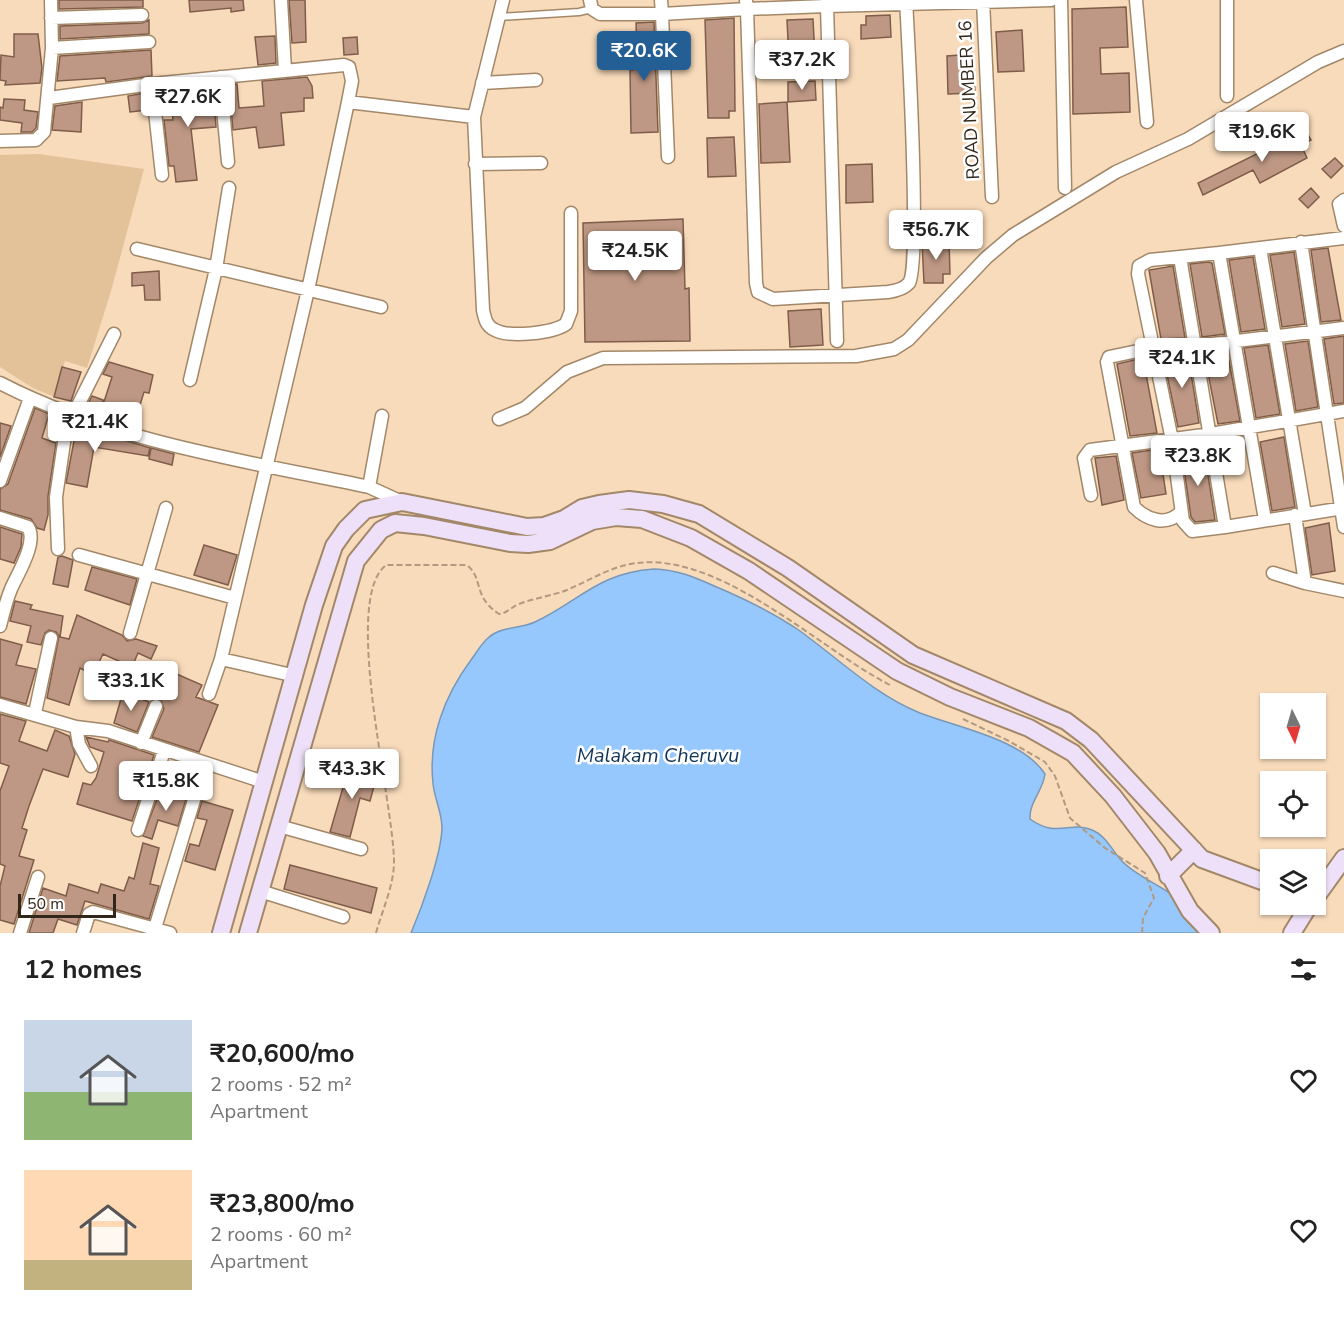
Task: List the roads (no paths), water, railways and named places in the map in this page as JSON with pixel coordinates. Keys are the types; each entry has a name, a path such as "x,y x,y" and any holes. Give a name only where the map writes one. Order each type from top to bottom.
{"street":[{"path":"0,141 36,140 44,132 52,48 51,0"},
{"path":"281,0 285,70"},
{"path":"503,0 474,117 483,310 485,322 493,330 504,333 550,332 566,324 571,311 571,213"},
{"path":"661,0 668,157"},
{"path":"591,4 606,15 662,14 746,5 1051,0"},
{"path":"1061,0 1065,188"},
{"path":"1136,0 1147,122"},
{"path":"1227,0 1227,96"},
{"path":"746,5 758,292 773,299 888,292 900,290 909,283 912,269 913,221 906,1"},
{"name":"ROAD NUMBER 16","path":"983,1 992,197"},
{"path":"827,3 837,341"},
{"path":"51,18 142,15"},
{"path":"52,48 149,42"},
{"path":"499,419 525,408 567,372 603,358 855,356 894,349 908,340 986,258 1012,235 1116,172 1188,139 1318,62 1344,51"},
{"path":"49,98 285,70 349,67 352,81 308,290 236,598 221,659 209,694"},
{"path":"220,77 228,162"},
{"path":"482,83 536,80"},
{"path":"153,84 162,175"},
{"path":"348,102 474,117"},
{"path":"475,164 541,164"},
{"path":"190,380 216,269 229,188"},
{"path":"1344,200 1339,204 1344,226"},
{"path":"1342,508 1192,531 1183,521 1172,440 1138,281 1139,266 1150,260 1219,254 1344,238"},
{"path":"1301,243 1344,527"},
{"path":"1260,248 1289,421 1305,583"},
{"path":"137,249 381,307"},
{"path":"1219,254 1265,520"},
{"path":"1180,257 1225,527"},
{"path":"1181,512 1175,518 1159,521 1143,516 1134,507 1107,362 1112,354 1344,328"},
{"path":"58,549 56,497 64,440 72,415 114,334"},
{"path":"0,383 72,415 168,444 369,487 402,501 527,527 544,526 564,519 582,508 616,509 691,538 749,571 897,672 950,697 1029,728 1073,753 1113,796 1156,854 1190,911 1211,933"},
{"path":"0,481 30,398"},
{"path":"1091,495 1085,454 1090,450 1172,440 1344,411"},
{"path":"369,487 382,416"},
{"path":"248,933 356,561 371,540 381,530 395,523 424,526 510,543 528,544 550,541 616,509 629,500 663,504 699,514 788,568 913,655 1032,704 1066,721 1091,740 1202,859 1260,880"},
{"path":"221,933 296,676 314,605 334,546 346,529 365,510 402,501"},
{"path":"130,633 149,574 166,508"},
{"path":"0,518 28,527 31,536 22,569 11,587 0,626"},
{"path":"527,527 528,544"},
{"path":"79,555 236,598"},
{"path":"1273,573 1305,583 1344,591"},
{"path":"35,713 51,638"},
{"path":"221,659 296,676"},
{"path":"0,705 76,726 108,731 264,782"},
{"path":"141,743 156,706"},
{"path":"76,726 79,744 91,766"},
{"path":"1073,753 1091,740"},
{"path":"138,830 164,751"},
{"path":"155,928 194,800"},
{"path":"279,826 361,849"},
{"path":"1168,876 1194,850"},
{"path":"1326,883 1344,858"},
{"path":"20,933 38,877"},
{"path":"260,891 343,917"},
{"path":"82,933 89,914 93,912 170,933"},
{"path":"1292,933 1303,915"}],"lane":[{"path":"499,17 579,12 591,4"}],"water":[{"name":"Malakam Cheruvu","path":"654,569 688,575 750,602 800,631 858,676 903,705 989,736 1021,752 1035,762 1045,774 1030,813 1030,819 1048,828 1084,827 1097,832 1126,865 1176,898 1204,933 411,933 430,881 441,839 442,822 434,789 432,766 436,734 446,702 462,673 483,643 493,634 535,622 618,576"}]}
